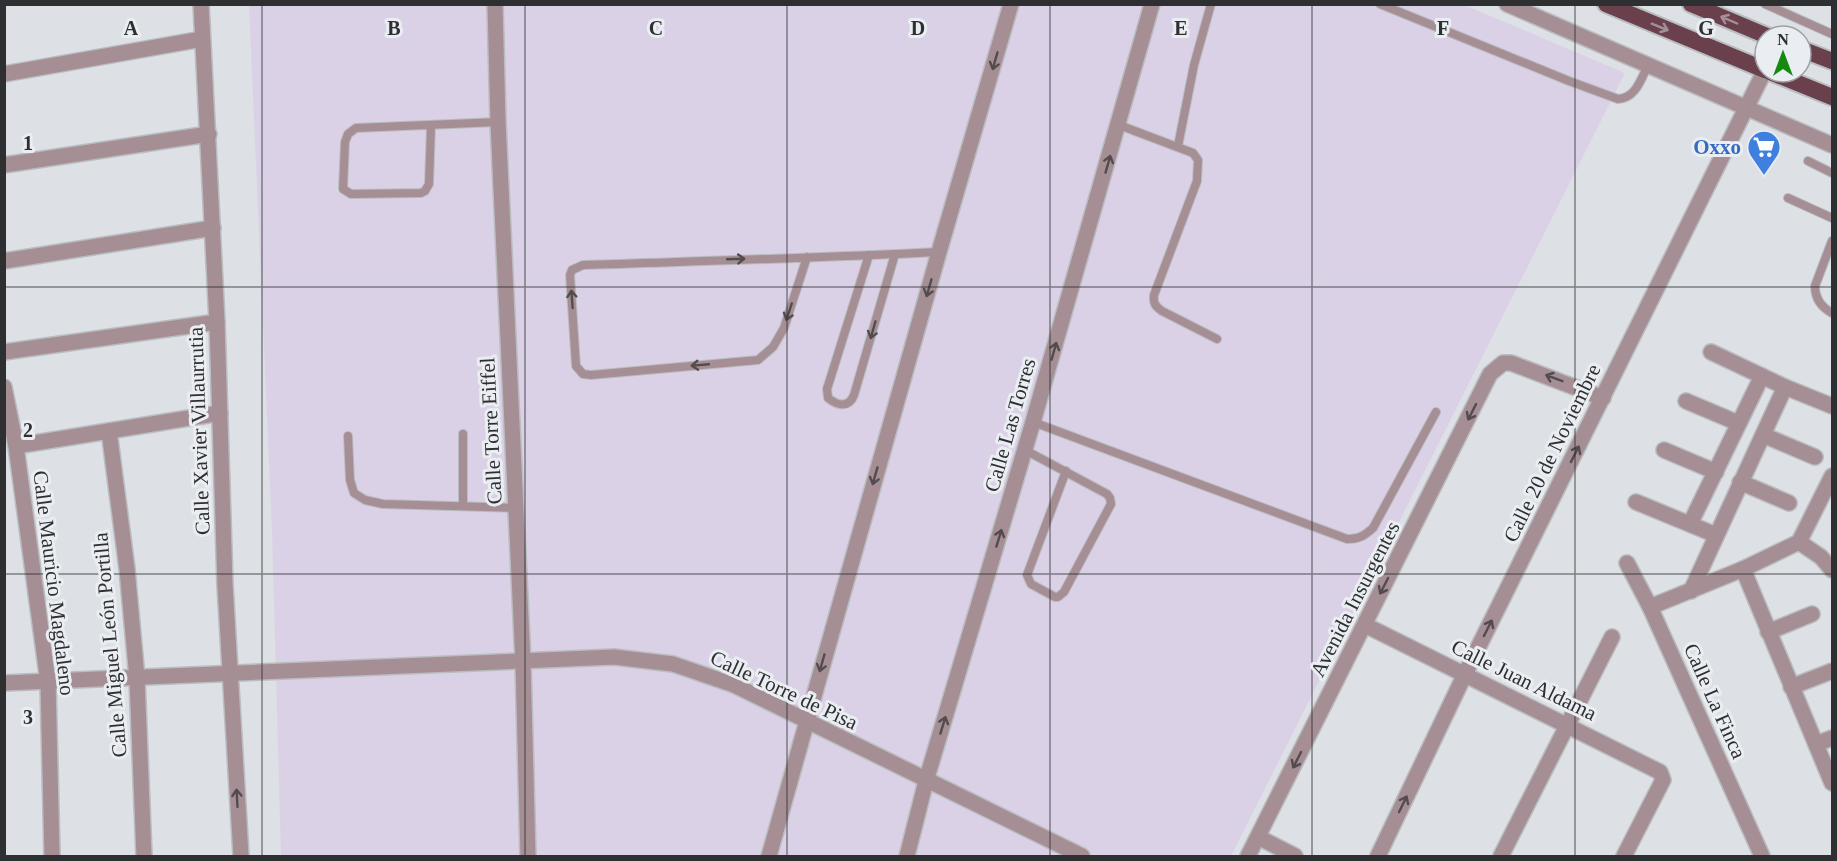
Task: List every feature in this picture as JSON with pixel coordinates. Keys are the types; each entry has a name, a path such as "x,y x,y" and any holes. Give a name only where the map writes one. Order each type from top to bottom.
{"highway":[{"path":"1606,4 1753,65"},
{"path":"1691,4 1753,30"},
{"path":"1813,54 1833,61"},
{"path":"1800,84 1833,97"}],"street":[{"name":"Calle Xavier Villaurrutia","path":"201,4 213,228 230,672 241,856"},
{"name":"Calle Torre Eiffel","path":"495,4 498,122 524,662 528,856"},
{"path":"768,856 1011,4"},
{"name":"Calle Las Torres","path":"907,856 926,781 1025,450 1152,4"},
{"path":"1507,4 1833,145"},
{"path":"4,74 202,39"},
{"name":"Calle 20 de Noviembre","path":"1378,856 1758,84"},
{"path":"4,165 208,134"},
{"path":"4,261 213,228"},
{"path":"4,352 217,322"},
{"path":"1711,352 1785,387 1833,406"},
{"name":"Avenida Insurgentes","path":"1248,856 1490,374 1503,363 1520,365 1603,398"},
{"path":"1690,524 1762,376"},
{"name":"Calle Mauricio Magdaleno","path":"4,387 16,446 48,682 52,856"},
{"path":"1691,591 1785,387"},
{"path":"1686,401 1738,423"},
{"path":"16,446 220,412"},
{"name":"Calle Miguel León Portilla","path":"109,431 127,569 137,678 144,856"},
{"path":"1762,435 1815,457"},
{"path":"1664,450 1716,472"},
{"path":"1650,607 1743,569 1799,542 1833,476"},
{"path":"1740,482 1789,504"},
{"path":"1636,502 1716,535"},
{"path":"1799,542 1821,556 1833,570"},
{"name":"Calle La Finca","path":"1627,563 1650,607 1761,856"},
{"path":"1743,569 1833,783"},
{"path":"1768,632 1812,614"},
{"name":"Calle Juan Aldama","path":"1365,625 1663,774 1663,780 1624,856"},
{"path":"1501,856 1612,637"},
{"name":"Calle Torre de Pisa","path":"4,683 614,657 673,664 734,685 1082,856"},
{"path":"1791,687 1833,671"},
{"path":"1815,744 1833,738"},
{"path":"1258,837 1295,856"}],"lane":[{"path":"1178,146 1194,65 1211,4"},
{"path":"1380,4 1618,99 1629,97 1633,93 1648,65"},
{"path":"1765,4 1833,34"},
{"path":"431,126 429,184 425,191 421,193 351,194 343,189 345,142 351,130 498,122"},
{"path":"1119,125 1178,146 1193,153 1198,160 1197,181 1154,295 1154,302 1155,307 1217,339"},
{"path":"1808,161 1833,173"},
{"path":"1788,198 1833,218"},
{"path":"1833,242 1817,279 1815,293 1826,309 1833,312"},
{"path":"807,257 784,328 773,347 758,360 591,375 583,374 576,366 570,275 576,267 807,257 939,252"},
{"path":"869,255 827,389 828,398 834,403 846,405 855,395 895,254"},
{"path":"1033,422 1347,539 1357,539 1365,536 1372,528 1436,412"},
{"path":"463,434 463,506"},
{"path":"348,436 350,480 354,493 365,500 383,504 516,508"},
{"path":"1025,450 1066,471 1107,494 1110,498 1111,504 1065,592 1058,597 1031,584 1027,576 1066,471"}],"shaded area":[{"path":"1462,4 1625,73 1231,856 281,856 272,531 249,5"}],"place":[{"name":"Oxxo","path":"1764,176"}]}
